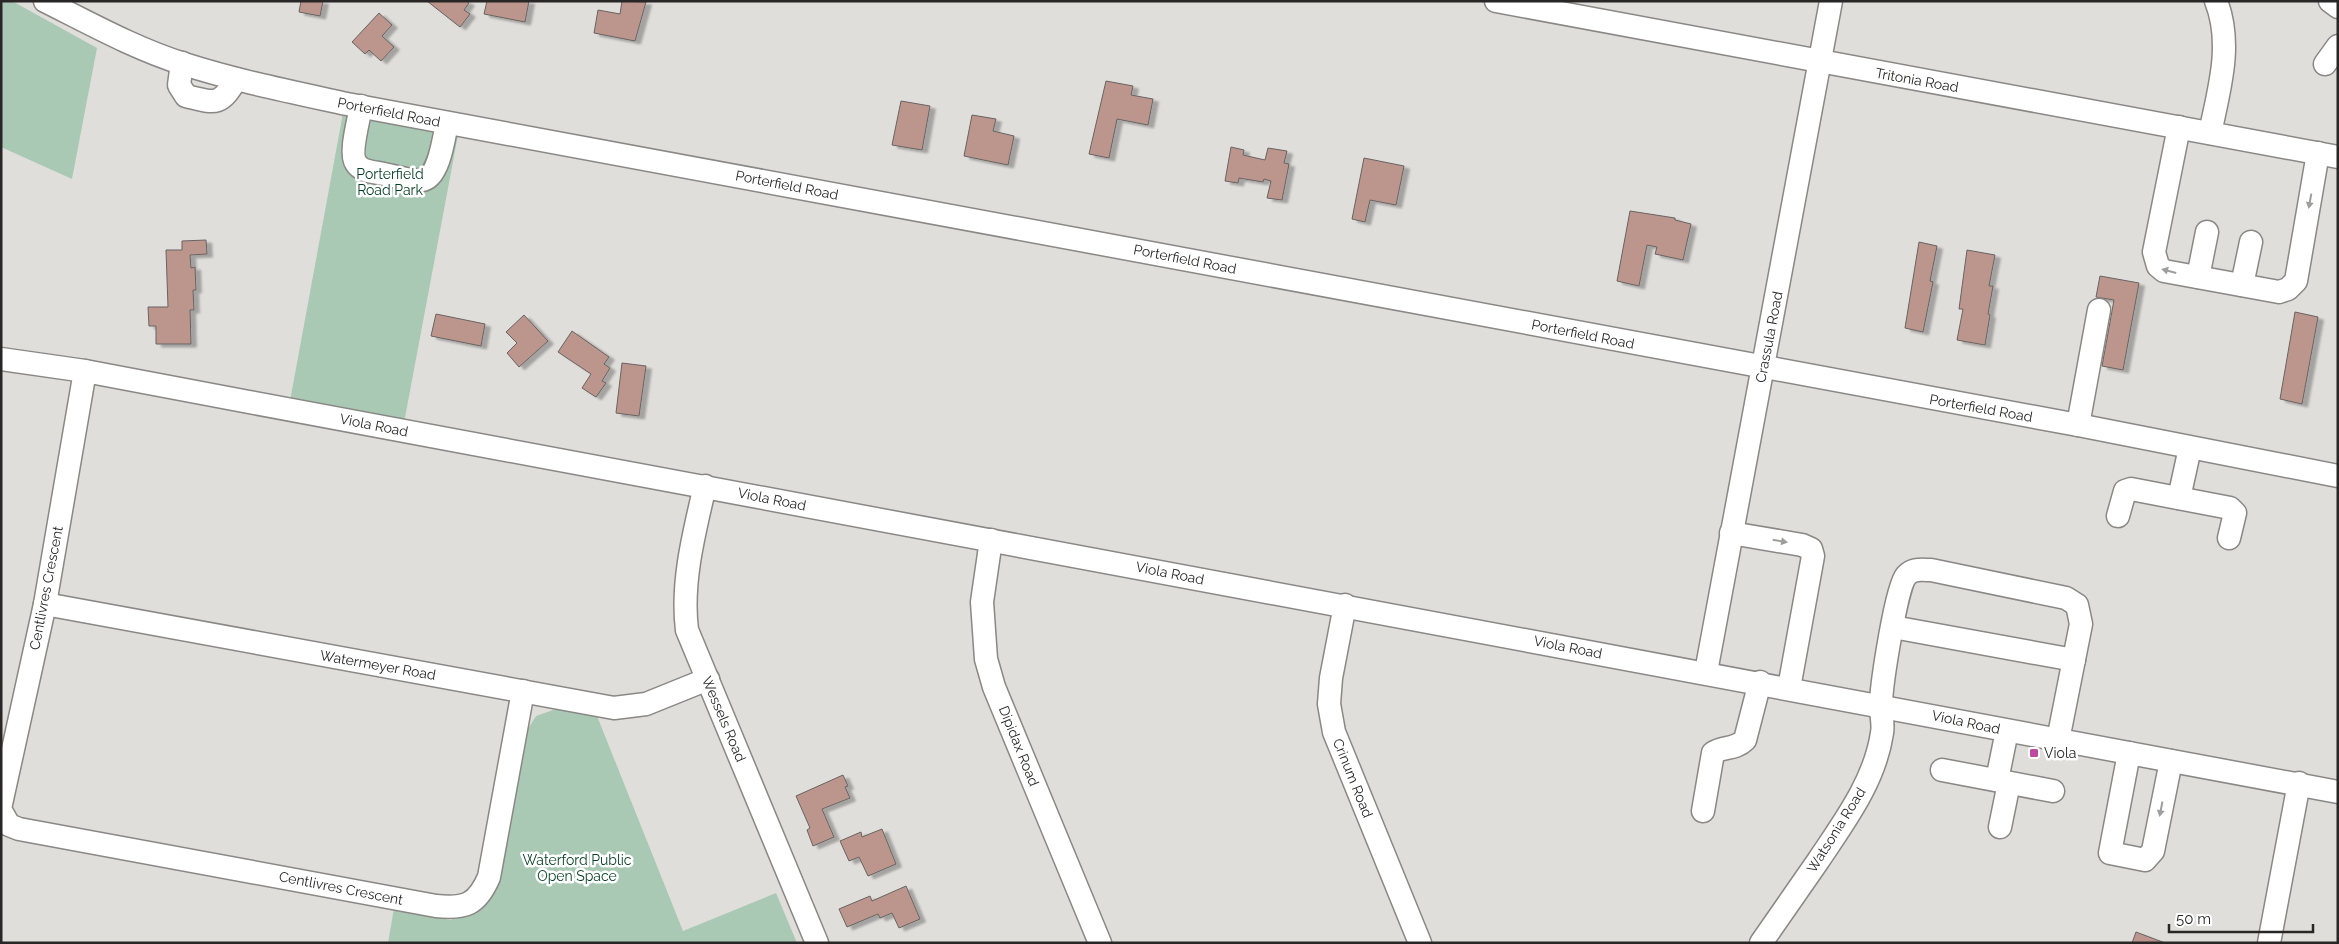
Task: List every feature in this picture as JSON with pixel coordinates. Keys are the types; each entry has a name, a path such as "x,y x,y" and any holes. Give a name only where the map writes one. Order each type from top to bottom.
{"street":[{"name":"Porterfield Road","path":"45,1 128,42 182,63 236,79 361,106 2078,425 2338,476"},
{"name":"Tritonia Road","path":"1496,1 2328,155"},
{"name":"Crassula Road","path":"1706,672 1831,1"},
{"path":"2210,133 2223,70 2224,40 2216,1"},
{"path":"2330,1 2338,7"},
{"path":"182,63 179,85 186,96 212,102 219,101 227,94 236,79"},
{"path":"361,106 353,155 356,164 362,170 421,181 428,178 437,164 447,123"},
{"path":"2179,127 2154,252 2156,262 2161,269 2198,277 2282,292 2296,281 2328,155"},
{"path":"2198,277 2208,232"},
{"path":"2242,285 2251,242"},
{"path":"2078,425 2099,310"},
{"name":"Viola Road","path":"1,359 85,371 1760,682 2007,731 2299,783 2338,792"},
{"name":"Centlivres Crescent","path":"1,804 45,604 85,371"},
{"path":"2179,498 2190,448"},
{"name":"Wessels Road","path":"705,486 687,583 685,614 688,630 817,943"},
{"path":"2118,516 2125,492 2130,489 2230,508 2235,513 2229,538"},
{"path":"1732,533 1802,544 1811,549 1813,556 1789,688"},
{"name":"Dipidax Road","path":"992,540 982,602 986,658 994,687 1100,943"},
{"name":"Watsonia Road","path":"1762,943 1859,799 1876,757 1882,732 1881,705 1884,669 1893,627 1905,578 1914,571 1931,570 2066,598 2073,602 2080,610 2081,624 2058,740"},
{"name":"Watermeyer Road","path":"45,604 603,707 624,708 646,704 708,679"},
{"name":"Crinum Road","path":"1345,605 1331,678 1329,704 1334,732 1420,943"},
{"path":"1893,627 2074,660"},
{"path":"1703,811 1713,753 1717,750 1733,748 1745,740 1760,682"},
{"name":"Centlivres Crescent","path":"1,811 9,824 19,829 436,906 461,907 476,899 483,891 489,877 523,691"},
{"path":"2000,827 2007,731"},
{"path":"2129,753 2110,853 2144,860 2153,851 2171,761"},
{"path":"1942,770 2053,791"},
{"path":"2269,943 2299,783"}],"green space":[{"path":"1,1 12,1 97,48 72,179 1,147"},
{"name":"Porterfield Road Park","path":"343,113 458,135 404,423 290,401"},
{"name":"Waterford Public Open Space","path":"556,709 597,716 683,931 776,893 797,943 388,943 394,908 450,920 482,909 500,882 526,732 536,716"}],"building":[{"path":"301,1 323,1 320,16 299,12"},
{"path":"427,1 466,1 469,3 464,10 470,14 460,27"},
{"path":"487,1 529,1 525,22 484,14"},
{"path":"622,1 646,2 635,41 594,33 598,10 620,14"},
{"path":"379,13 392,25 382,36 394,47 381,61 369,50 365,54 352,42"},
{"path":"1106,81 1133,86 1131,95 1153,99 1148,125 1117,119 1109,158 1089,154"},
{"path":"901,101 930,106 922,150 892,145"},
{"path":"972,115 996,119 993,131 1014,136 1008,165 964,156"},
{"path":"1231,147 1244,150 1243,155 1265,160 1268,148 1287,151 1284,163 1289,164 1282,200 1267,198 1271,181 1264,179 1263,182 1239,178 1238,183 1225,181"},
{"path":"1364,158 1404,166 1396,205 1370,200 1365,222 1352,219"},
{"path":"1630,211 1675,218 1675,220 1691,224 1683,260 1655,254 1657,247 1647,245 1639,286 1617,281"},
{"path":"206,240 207,254 190,255 191,268 195,267 196,290 193,290 194,310 190,310 191,344 156,344 156,326 149,326 148,307 168,307 166,250 182,250 182,241"},
{"path":"1919,242 1937,246 1930,281 1933,282 1923,332 1905,328"},
{"path":"1967,250 1995,255 1989,286 1993,286 1985,345 1957,340 1963,309 1959,309"},
{"path":"2100,276 2139,283 2123,370 2102,366 2114,300 2096,297"},
{"path":"2295,312 2318,317 2302,404 2280,399"},
{"path":"436,314 485,324 481,346 431,336"},
{"path":"524,315 548,341 519,367 507,353 517,343 506,332"},
{"path":"572,331 609,357 604,364 610,368 602,381 606,383 596,397 582,388 591,374 558,352"},
{"path":"622,363 646,366 639,416 616,413"},
{"path":"843,775 848,786 845,787 850,798 822,809 834,837 813,846 807,830 810,828 796,796"},
{"path":"882,829 896,864 868,876 859,857 849,861 840,841 861,832 862,837"},
{"path":"906,886 920,919 899,928 892,913 880,918 878,914 847,927 839,909 870,896 872,901"},
{"path":"2136,932 2165,943 2132,943"}],"place":[{"name":"Viola","path":"2034,753"}]}
